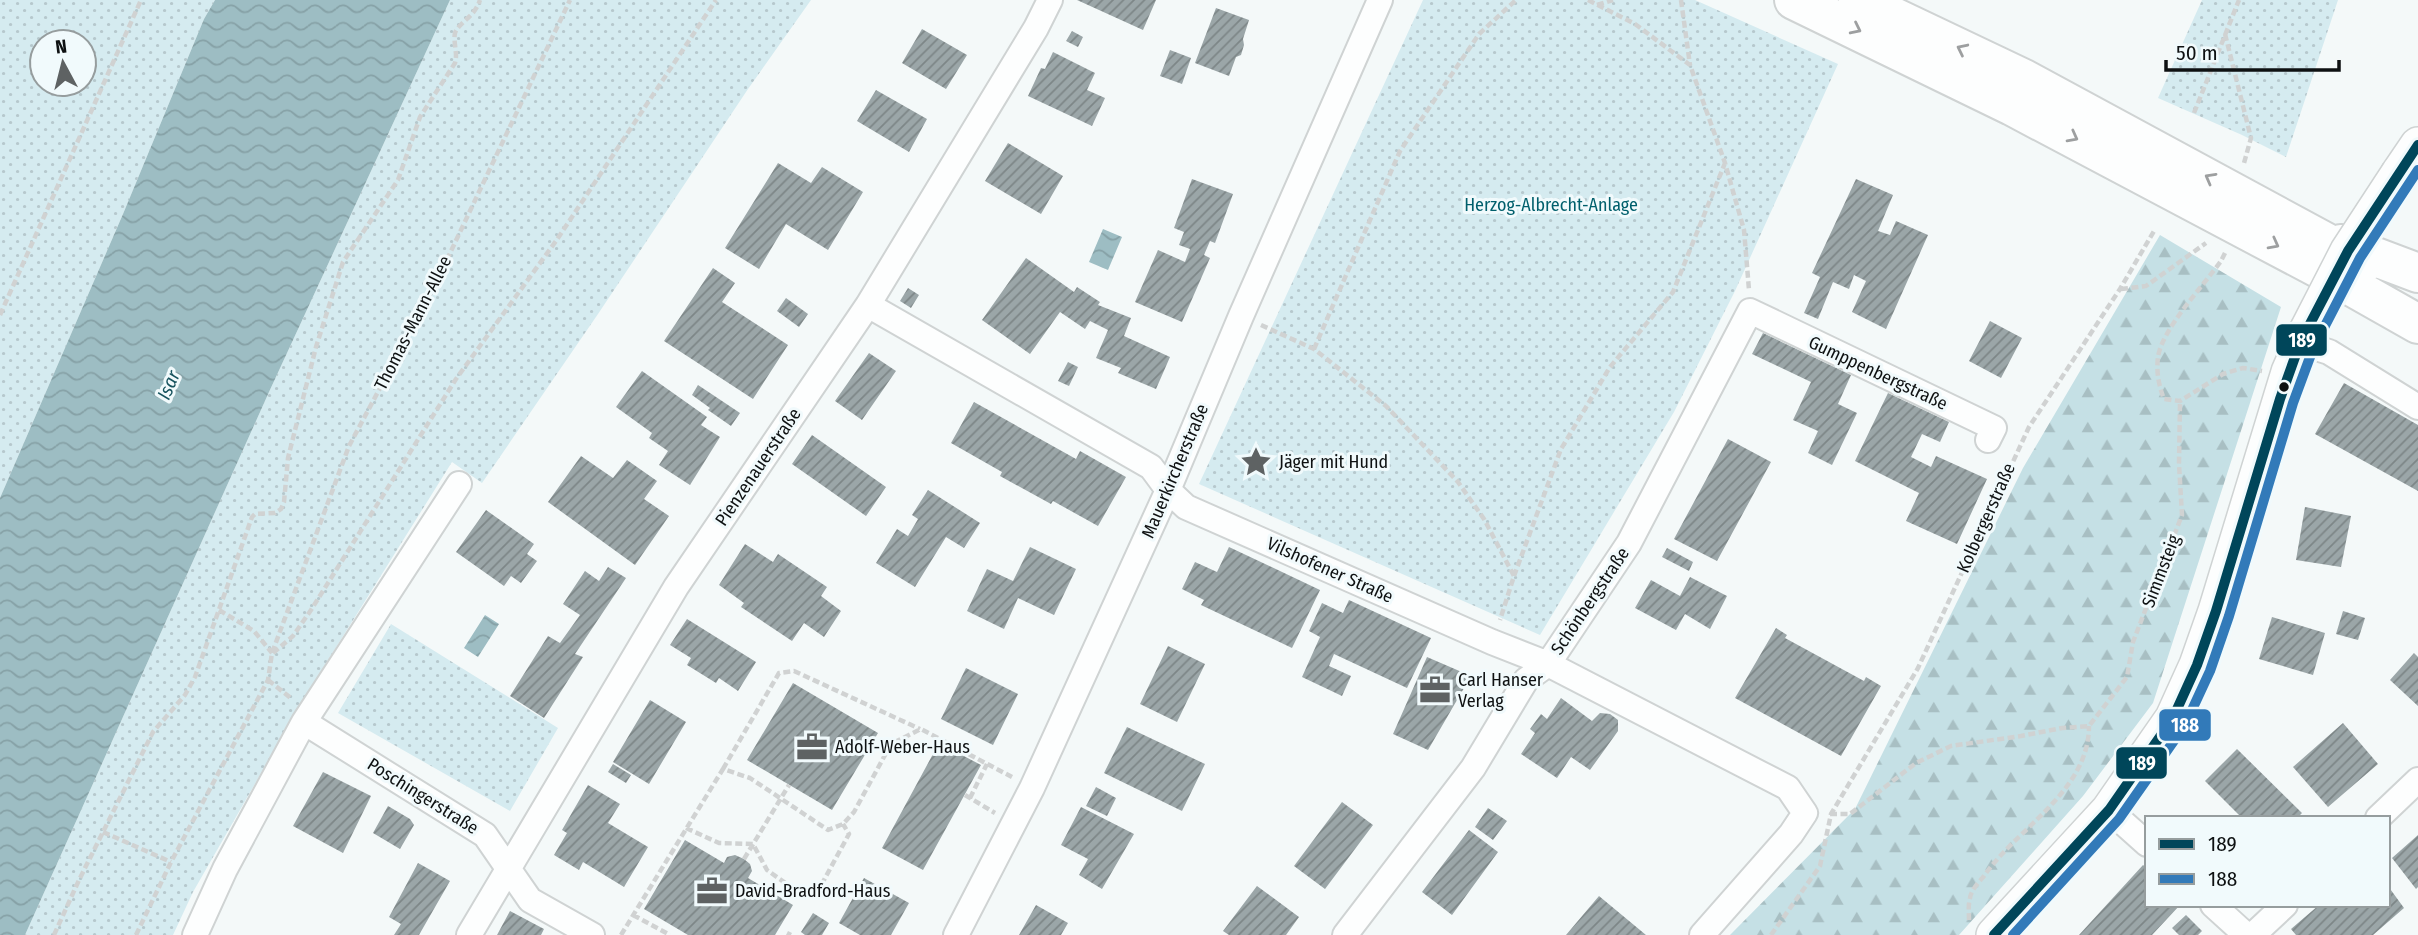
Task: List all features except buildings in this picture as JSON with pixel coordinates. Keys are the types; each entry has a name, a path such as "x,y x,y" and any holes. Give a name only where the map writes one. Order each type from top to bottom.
{"highway":[{"path":"1794,0 2018,92 2313,234 2418,293"},
{"path":"1858,0 2418,324"},
{"path":"2313,234 2418,273"},
{"path":"2335,276 2418,343"}],"main road":[{"path":"1982,932 2109,810 2173,718 2197,665 2283,390 2304,337 2348,251 2418,145"}],"street":[{"name":"Pienzenauerstraße","path":"469,935 507,867 676,587 867,305 1036,29 1050,0"},
{"name":"Mauerkircherstraße","path":"956,935 1032,788 1168,490 1380,0"},
{"name":"Vilshofener Straße","path":"867,305 1151,467 1168,490 1186,507 1548,664 1788,788 1805,813"},
{"name":"Gumppenbergstraße","path":"1750,311 1994,428 1988,440"},
{"name":"Schönbergstraße","path":"1345,935 1473,768 1526,680 1548,664 1629,543 1750,311"},
{"path":"2304,337 2418,407"},
{"path":"195,935 225,869 307,718 459,484"},
{"name":"Poschingerstraße","path":"307,718 485,835 530,900 592,935"},
{"path":"2380,816 2418,780"},
{"path":"2109,810 2145,842"},
{"path":"1702,935 1791,834 1805,813"},
{"path":"2215,907 2246,935"},
{"path":"2253,935 2283,907"}],"path":[{"path":"0,315 141,0"},
{"path":"54,935 153,732 185,695 195,677 252,517 255,514 275,513 281,509 288,458 313,359 343,262 398,180 420,117 455,63 457,54 454,36 457,29 475,14 480,0"},
{"name":"Thomas-Mann-Allee","path":"136,935 171,862 268,680 272,653 349,446 433,289 570,0"},
{"path":"219,610 254,631 272,653 293,636 456,379 556,241 716,0"},
{"path":"1314,349 1400,150 1479,34 1516,0"},
{"path":"1588,0 1635,24 1690,65"},
{"path":"1597,5 1613,0"},
{"path":"1681,0 1690,65 1725,163 1744,230 1750,311"},
{"path":"2194,113 2239,0"},
{"path":"2225,34 2251,138 2244,163"},
{"path":"1492,642 1562,449 1610,367 1673,292 1725,163"},
{"name":"Kolbergerstraße","path":"1771,935 1820,866 1831,814 1918,668 2029,427 2120,289 2154,231"},
{"path":"2120,289 2146,286 2208,242"},
{"path":"2226,250 2221,261 2174,324 2158,355 2158,384 2164,399 2180,401 2223,374 2243,368 2263,371"},
{"path":"1241,316 1314,349 1386,406 1458,482 1484,519 1514,576"},
{"name":"Simmsteig","path":"1982,932 1970,895 1991,865 2062,792 2080,767 2089,745 2090,726 2127,677 2133,642 2182,515 2179,464 2180,401"},
{"path":"621,935 779,673 794,671 921,729 999,770"},
{"path":"268,680 307,718"},
{"path":"1805,813 1850,814 1916,763 1951,746 2090,726"},
{"path":"723,769 750,778 828,830 843,824 854,812 891,744 921,729"},
{"path":"980,803 968,797 987,764"},
{"path":"744,859 789,785"},
{"path":"752,844 767,870 805,897 818,891 849,834 843,824"},
{"path":"686,828 719,843 752,844"},
{"path":"103,832 171,862"},
{"path":"633,915 670,935"}],"green space":[{"path":"0,0 215,0 204,19 0,498"},
{"path":"450,0 811,0 482,483 452,462 300,705 193,892 173,935 25,935 269,392"},
{"name":"Herzog-Albrecht-Anlage","path":"1423,0 1695,0 1838,64 1735,291 1674,412 1540,635 1199,484"},
{"path":"2202,0 2338,0 2286,157 2158,98"},
{"path":"2160,235 2281,307 2153,703 2083,796 1959,935 1730,935 1855,809 2023,468"},
{"path":"391,624 558,728 510,811 338,713"}],"water":[{"name":"Isar","path":"215,0 450,0 269,392 25,935 0,935 0,498 204,19"},
{"path":"1103,229 1122,237 1108,270 1089,262"},
{"path":"485,615 499,624 478,657 464,648"}],"transit line":[{"name":"189","path":"1994,935 2109,810 2173,718 2197,665 2216,611 2280,399 2300,343 2348,251 2418,145"},
{"name":"188","path":"2013,935 2119,819 2185,725 2210,671 2229,616 2293,403 2313,349 2360,258 2418,170"}],"place":[{"name":"Jäger mit Hund","path":"1256,462"},
{"name":"Carl Hanser Verlag","path":"1435,690"},
{"name":"Adolf-Weber-Haus","path":"812,747"},
{"name":"David-Bradford-Haus","path":"712,891"}]}
